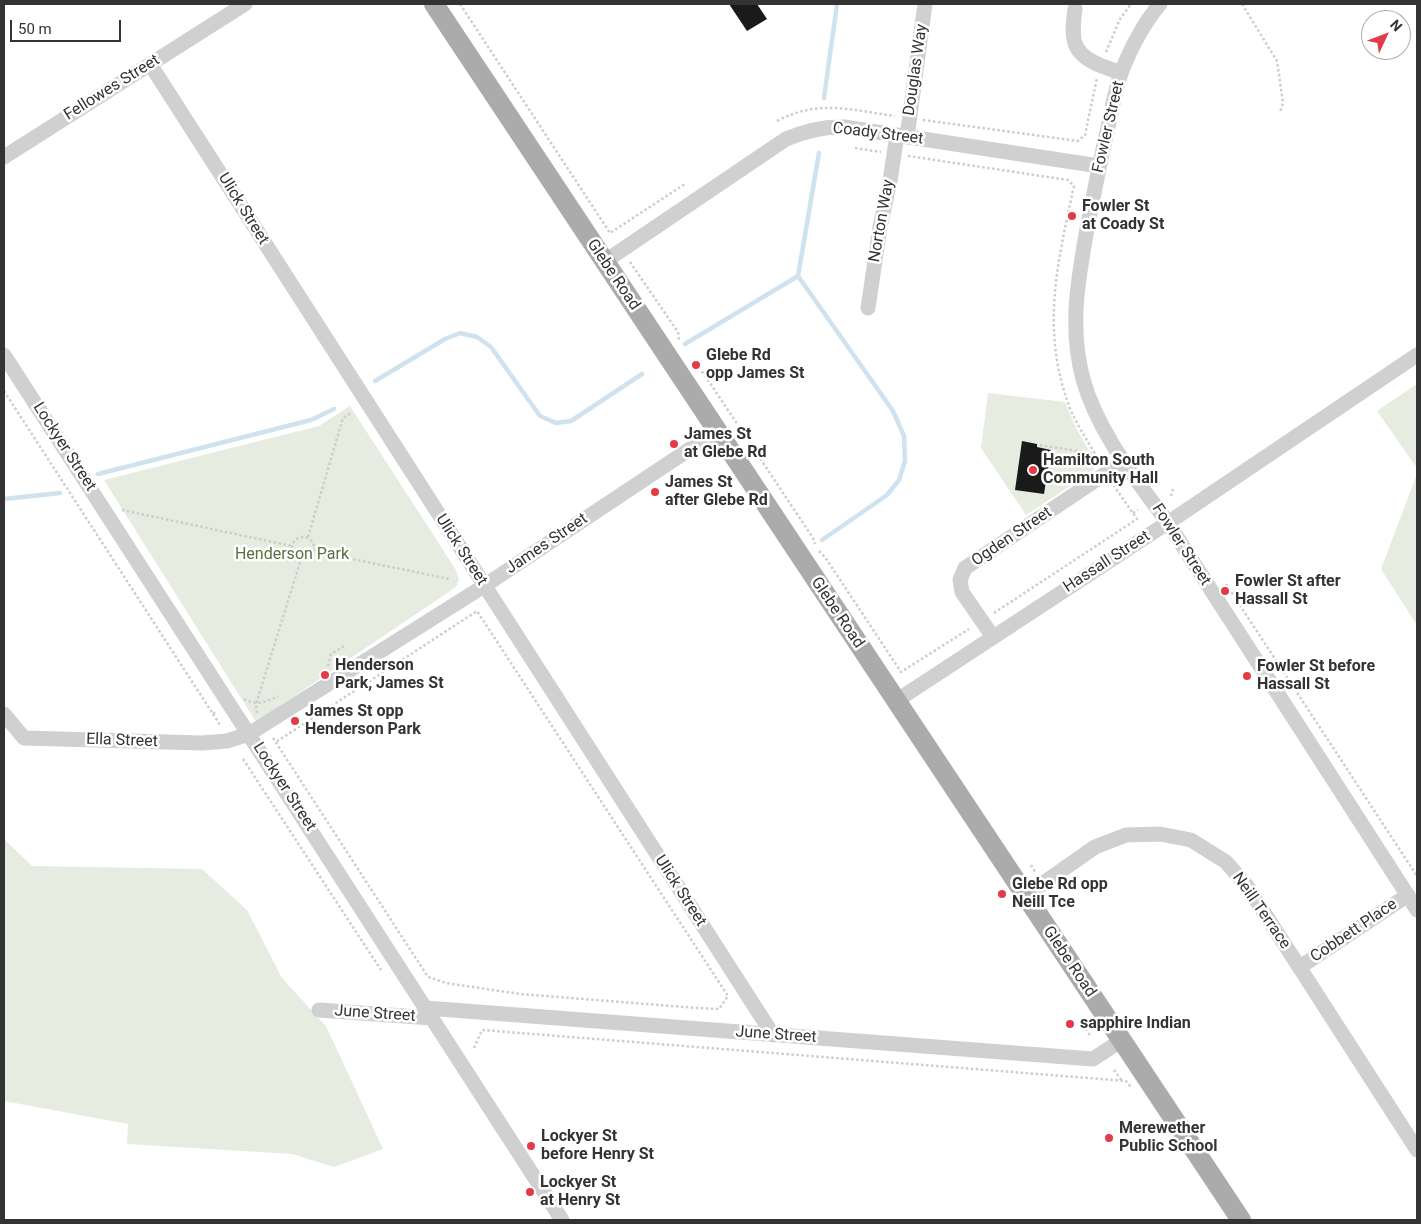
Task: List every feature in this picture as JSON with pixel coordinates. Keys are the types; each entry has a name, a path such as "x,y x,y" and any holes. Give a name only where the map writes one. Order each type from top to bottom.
{"main road":[{"name":"Glebe Road","path":"434,4 1241,1220"}],"street":[{"name":"Fellowes Street","path":"4,157 245,4"},
{"name":"Douglas Way","path":"902,136 910,118 925,4"},
{"name":"Fowler Street","path":"1160,4 1148,18 1121,74 1099,166 1075,305 1076,329 1084,380 1096,413 1124,461 1168,523 1417,910"},
{"path":"1075,9 1072,32 1074,44 1087,60 1121,74"},
{"name":"Ulick Street","path":"150,64 773,1035"},
{"name":"Coady Street","path":"604,262 786,139 803,132 829,126 1099,166"},
{"name":"Norton Way","path":"868,308 880,227 894,154 902,136"},
{"name":"Lockyer Street","path":"4,355 562,1220"},
{"name":"Hassall Street","path":"896,701 1168,523 1417,355"},
{"name":"James Street","path":"249,734 484,586 716,431"},
{"name":"Ogden Street","path":"993,637 962,592 960,580 965,568 1124,461"},
{"name":"Ella Street","path":"4,714 24,738 202,743 227,741 249,734"},
{"name":"Neill Terrace","path":"1025,896 1095,847 1126,835 1160,834 1191,840 1226,862 1242,880 1300,967 1417,1150"},
{"name":"Cobbett Place","path":"1300,967 1408,895"},
{"name":"June Street","path":"319,1010 429,1013 773,1035 1093,1059 1122,1040"}],"path":[{"path":"460,4 611,234 685,184"},
{"path":"777,122 789,115 826,107 1078,141 1085,135 1101,66 1120,19 1131,4"},
{"path":"1242,4 1276,61 1283,103 1280,112"},
{"path":"855,148 1068,180 1074,186 1058,256 1054,288 1053,318 1056,354 1063,387 1072,411 1100,463"},
{"path":"630,262 678,332 680,342"},
{"path":"692,360 704,374 812,538 816,548 825,557 904,677"},
{"path":"4,391 220,725"},
{"path":"308,538 343,418 351,413"},
{"path":"1040,445 1095,454"},
{"path":"989,617 1138,521 1113,484"},
{"path":"1171,496 1173,490"},
{"path":"1133,513 1138,510"},
{"path":"136,512 292,546"},
{"path":"298,538 308,538 313,542 314,551 308,558 302,559 295,556 292,546 298,538"},
{"path":"314,551 449,579"},
{"path":"257,713 256,704 302,559"},
{"path":"1225,581 1417,876"},
{"path":"273,738 428,978 446,983 520,994 697,1008 719,1009 728,996 478,611 276,742"},
{"path":"901,672 974,625"},
{"path":"321,670 328,666 331,654 344,646"},
{"path":"256,704 267,702 284,693"},
{"path":"213,714 221,708"},
{"path":"242,758 380,970"},
{"path":"1031,865 1035,872"},
{"path":"1084,1024 1090,1036"},
{"path":"474,1048 482,1030 1126,1081 1136,1094"},
{"path":"1114,1070 1122,1081"}],"green space":[{"path":"1417,384 1417,468 1377,411"},
{"path":"988,393 1065,402 1076,428 1092,456 1094,470 1026,515 981,448"},
{"name":"Henderson Park","path":"350,406 456,570 459,579 456,587 256,722 104,480 319,426"},
{"path":"1417,474 1417,625 1381,569"},
{"path":"4,839 32,866 202,869 247,910 282,978 326,1026 383,1149 334,1167 292,1154 127,1144 128,1124 4,1101"}],"building":[{"path":"729,4 757,4 767,19 747,31"},
{"name":"Hamilton South Community Hall","path":"1022,441 1037,444 1037,447 1051,450 1044,494 1015,490"}],"waterway":[{"path":"824,98 837,4"},
{"path":"819,153 798,276 893,411 904,436 905,461 899,480 887,495 822,540"},
{"path":"685,344 798,276"},
{"path":"375,381 445,339 460,333 477,337 491,347 540,416 556,423 571,421 642,374"},
{"path":"98,474 311,420 334,409"},
{"path":"4,499 60,493"}],"place":[{"name":"Fowler St at Coady St","path":"1072,216"},
{"name":"Glebe Rd opp James St","path":"696,365"},
{"name":"James St at Glebe Rd","path":"674,444"},
{"name":"Hamilton South Community Hall","path":"1033,470"},
{"name":"James St after Glebe Rd","path":"655,492"},
{"name":"Fowler St after Hassall St","path":"1225,591"},
{"name":"Henderson Park, James St","path":"325,675"},
{"name":"Fowler St before Hassall St","path":"1247,676"},
{"name":"James St opp Henderson Park","path":"295,721"},
{"name":"Glebe Rd opp Neill Tce","path":"1002,894"},
{"name":"sapphire Indian","path":"1070,1024"},
{"name":"Merewether Public School","path":"1109,1138"},
{"name":"Lockyer St before Henry St","path":"531,1146"},
{"name":"Lockyer St at Henry St","path":"530,1192"}]}
